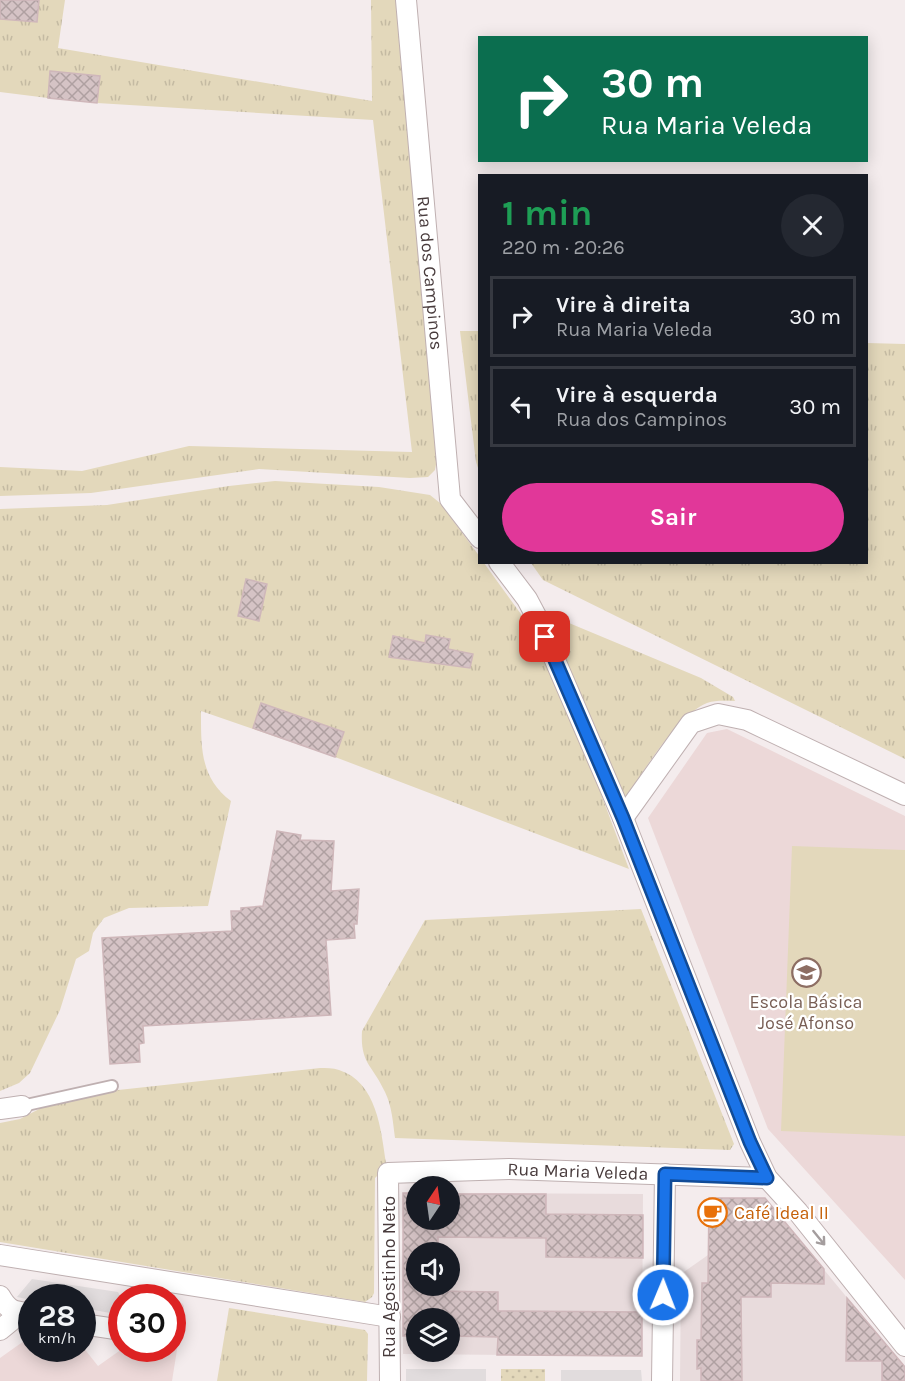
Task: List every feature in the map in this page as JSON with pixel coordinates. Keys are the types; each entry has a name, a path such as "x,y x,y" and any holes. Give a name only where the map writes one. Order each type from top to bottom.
{"street":[{"name":"Rua dos Campinos","path":"406,0 448,487 450,499 478,535"},
{"path":"501,564 527,599 536,616 623,818 750,1142 767,1178 798,1212 905,1346"},
{"path":"623,818 691,723 718,714 747,720 905,795"},
{"path":"0,1109 22,1106"},
{"name":"Rua Maria Veleda","path":"388,1173 509,1169 767,1178"},
{"name":"Rua Agostinho Neto","path":"388,1173 390,1381"},
{"path":"662,1381 665,1174"},
{"path":"0,1255 141,1284"},
{"path":"186,1292 390,1317"},
{"path":"0,1296 6,1306 18,1311"},
{"path":"0,1330 18,1317"}],"lane":[{"path":"22,1106 112,1086"}],"shaded area":[{"name":"Escola Básica José Afonso","path":"727,729 905,816 905,1280 768,1129 648,818 707,733"},
{"path":"403,1193 406,1199 406,1230 460,1230 460,1193 643,1194 642,1356 460,1354 460,1308 406,1308 406,1354 403,1354"},
{"path":"709,1198 765,1198 905,1368 905,1381 680,1381 681,1274 708,1255"},
{"path":"32,1279 65,1284 28,1284"},
{"path":"96,1289 108,1290 108,1313 96,1310"},
{"path":"18,1345 18,1362 95,1362 98,1366 108,1359 108,1362 175,1362 172,1381 0,1381 0,1358"},
{"path":"406,1369 486,1369 486,1381 406,1381"},
{"path":"561,1370 641,1370 642,1381 561,1381"}],"green space":[{"path":"0,0 65,0 58,48 372,101 371,0 398,0 437,459 435,470 428,477 410,478 259,469 91,493 0,496 0,467 82,471 189,446 412,452 373,120 97,103 100,76 51,71 48,98 0,92"},
{"path":"460,331 478,331 478,468"},
{"path":"868,343 905,344 905,759 543,580 532,564 868,564"},
{"path":"275,481 379,487 430,495 440,503 478,554 478,564 485,564 526,621 588,759 629,869 335,757 201,711 204,761 213,782 231,801 208,906 129,908 104,918 93,933 89,951 76,959 60,1010 30,1073 19,1083 0,1091 0,509 107,505"},
{"path":"551,617 701,678 733,697 735,701 707,703 684,719 662,745 625,798 548,629 548,620"},
{"path":"792,846 905,850 905,1136 781,1131"},
{"path":"641,909 734,1144 730,1150 395,1138 387,1097 365,1058 362,1031 425,920"},
{"path":"320,1068 339,1070 352,1076 362,1085 375,1109 382,1136 386,1163 385,1168 375,1178 374,1293 365,1302 0,1242 0,1123 20,1119 43,1107 100,1092"},
{"path":"229,1308 365,1330 368,1334 367,1381 217,1381"},
{"path":"501,1369 545,1369 545,1381 501,1381"}],"building":[{"path":"0,0 39,0 37,22 0,19"},
{"path":"50,71 100,76 97,103 48,98"},
{"path":"246,579 267,584 259,621 238,616"},
{"path":"426,635 450,639 448,649 473,654 470,668 389,657 393,636 425,643"},
{"path":"261,703 344,732 335,757 253,728"},
{"path":"277,831 301,835 300,840 334,841 331,891 359,889 357,924 354,924 355,938 326,940 331,1015 143,1026 144,1043 139,1044 140,1062 110,1064 102,938 232,931 231,911 263,906"},
{"path":"403,1193 406,1193 406,1230 460,1230 460,1194 546,1194 546,1214 643,1215 643,1258 546,1257 546,1238 438,1237 438,1242 406,1242 406,1296 460,1296 460,1291 498,1292 498,1311 642,1312 642,1356 497,1355 498,1337 460,1336 460,1308 406,1308 406,1336 403,1336"},
{"path":"709,1198 765,1198 824,1269 824,1284 771,1283 771,1297 741,1297 742,1381 701,1381 701,1368 697,1369 697,1340 701,1340 702,1283 708,1283"},
{"path":"847,1298 905,1367 905,1381 882,1381 882,1361 846,1361"}],"place":[{"name":"Escola Básica José Afonso","path":"806,973"},
{"name":"Café Ideal II","path":"713,1213"}],"route":[{"path":"545,637 623,818 750,1142 767,1178 665,1174 663,1295"}]}
